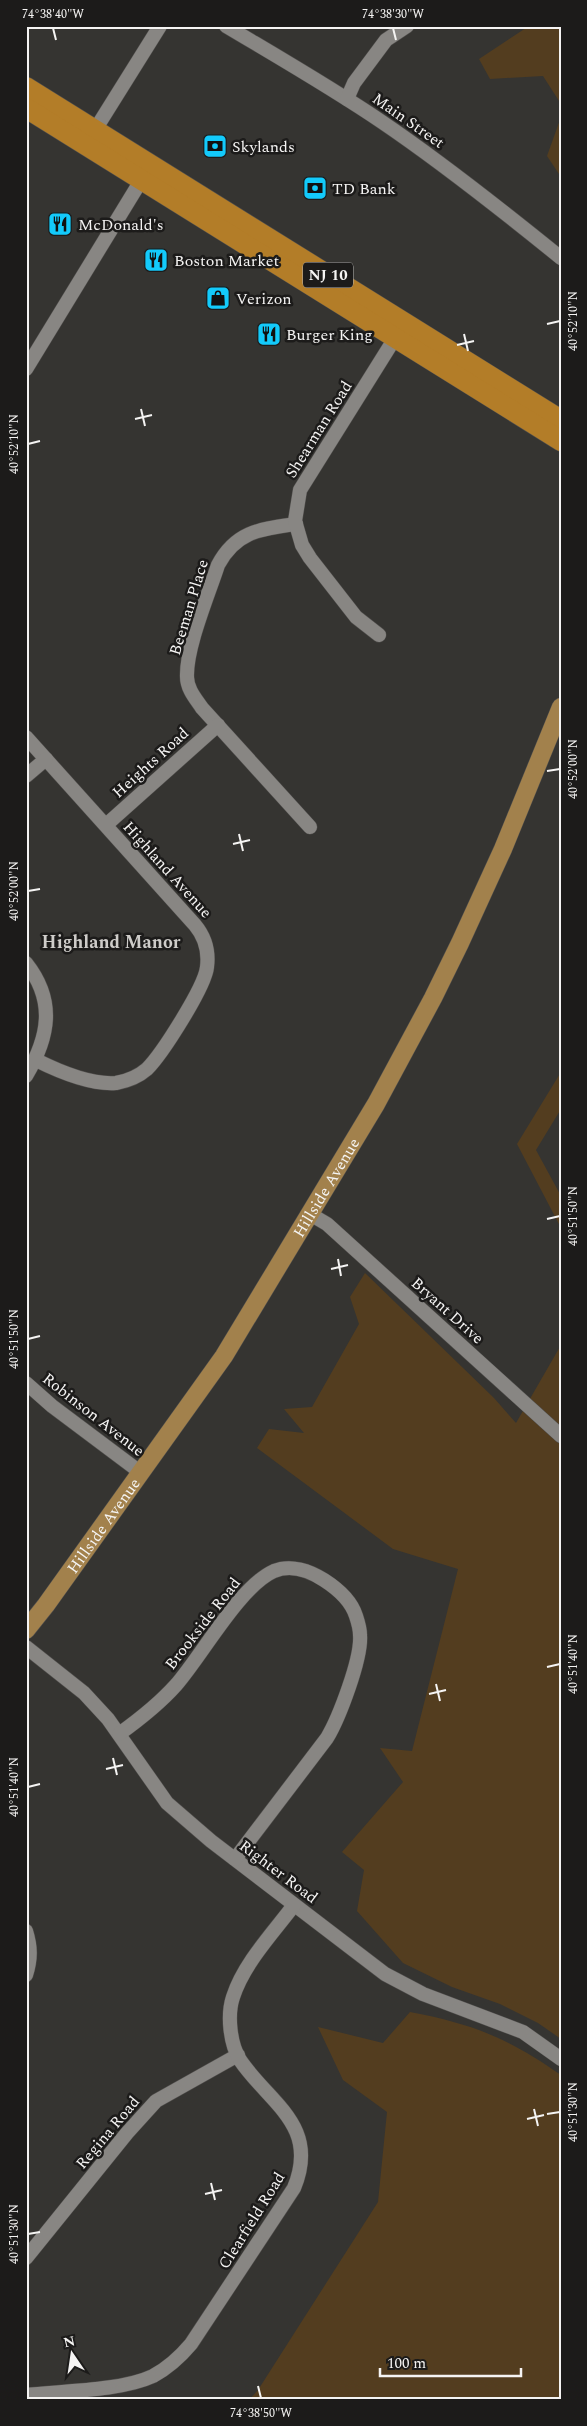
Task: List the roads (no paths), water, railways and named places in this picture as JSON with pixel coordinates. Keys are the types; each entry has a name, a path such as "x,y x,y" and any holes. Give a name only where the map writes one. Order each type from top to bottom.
{"highway":[{"name":"NJ 10","path":"26,88 95,130 560,430"},
{"name":"NJ 10","path":"26,108 395,338 560,430"}],"main road":[{"name":"Hillside Avenue","path":"26,1630 46,1605 224,1356 376,1104 433,998 503,849 561,707"},
{"path":"26,1609 46,1605"}],"street":[{"path":"95,130 160,26"},
{"name":"Main Street","path":"226,26 347,99 454,172 561,258"},
{"path":"347,99 354,83 386,40 407,26"},
{"path":"26,368 142,180"},
{"name":"Shearman Road","path":"379,635 356,617 310,558 302,545 296,524 300,490 395,338"},
{"name":"Beeman Place","path":"296,524 248,533 224,552 190,652 186,679 191,692 218,725 310,827"},
{"name":"Heights Road","path":"106,826 218,725"},
{"name":"Highland Avenue","path":"26,737 201,932 207,950 206,974 194,997 155,1058 138,1075 116,1082 94,1080 53,1068 36,1060"},
{"path":"26,776 46,759"},
{"path":"26,963 40,983 45,1002 45,1034 36,1060 26,1076"},
{"name":"Bryant Drive","path":"310,1214 334,1230 561,1436"},
{"name":"Robinson Avenue","path":"26,1383 52,1406 140,1472"},
{"name":"Brookside Road","path":"119,1734 152,1710 176,1684 242,1598 261,1578 276,1570 296,1568 314,1574 334,1587 348,1600 356,1615 360,1635 357,1656 336,1723 327,1738 235,1860"},
{"name":"Righter Road","path":"26,1647 84,1693 119,1734 167,1803 179,1816 235,1860 385,1974 403,1985 523,2032 561,2059"},
{"name":"Clearfield Road","path":"26,2395 141,2380 174,2362 192,2344 294,2188 300,2172 298,2136 289,2118 238,2055 233,2042 230,2010 233,1997 247,1969 294,1905"},
{"path":"26,1931 30,1946 30,1964 26,1975"},
{"name":"Regina Road","path":"26,2258 127,2133 156,2101 238,2055"}],"place":[{"name":"Skylands","path":"215,146"},
{"name":"TD Bank","path":"315,188"},
{"name":"McDonald's","path":"60,224"},
{"name":"Boston Market","path":"156,260"},
{"name":"Verizon","path":"218,298"},
{"name":"Burger King","path":"269,334"}],"district":[{"name":"Highland Manor","path":"111,942"}]}
